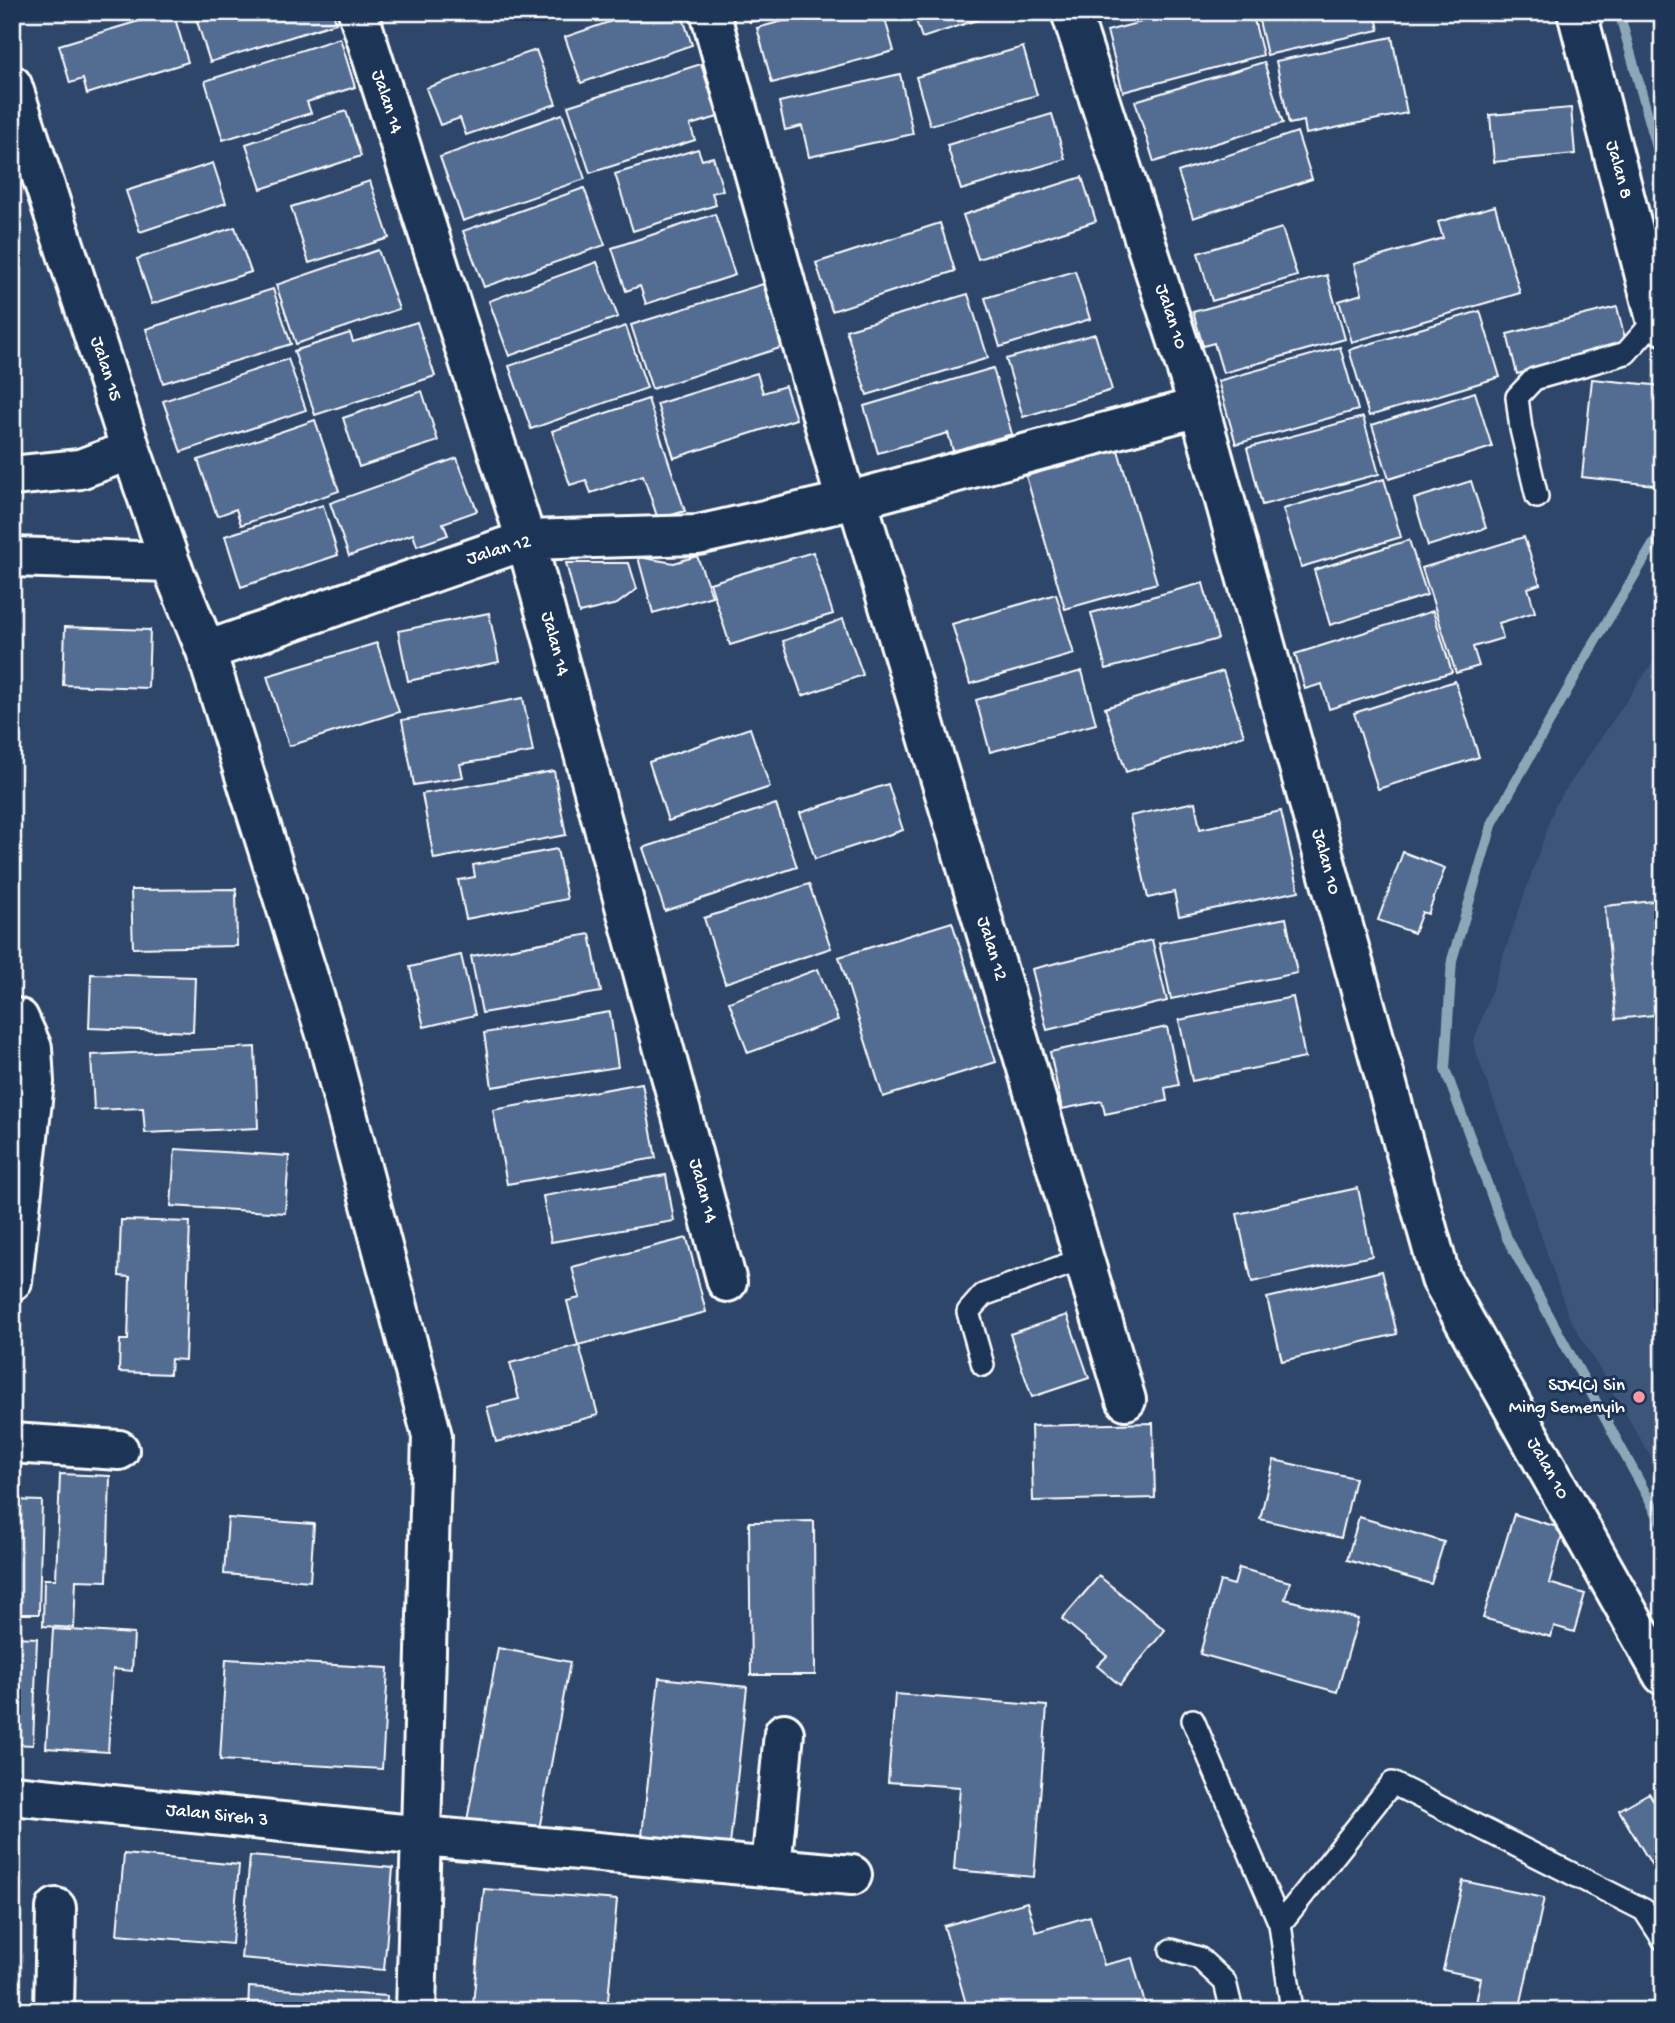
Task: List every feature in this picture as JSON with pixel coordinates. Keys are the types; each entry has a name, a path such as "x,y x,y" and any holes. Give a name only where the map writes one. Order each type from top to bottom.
{"street":[{"name":"Jalan 14","path":"358,12 526,540 727,1283"},
{"name":"Jalan 12","path":"709,12 852,500 1126,1400"},
{"name":"Jalan 10","path":"1071,12 1199,407 1441,1279 1663,1675"},
{"name":"Jalan 8","path":"1577,12 1659,322"},
{"name":"Jalan 15","path":"12,85 22,149 170,562 206,651 327,1034 432,1436 416,2011"},
{"name":"Jalan 12","path":"206,651 526,540 698,535 852,500 1199,407"},
{"path":"12,476 80,469 131,450"},
{"path":"12,557 170,562"},
{"path":"12,1017 19,1019 32,1048 34,1082 12,1281"},
{"path":"12,1443 119,1450"},
{"path":"771,1868 784,1733"},
{"name":"Jalan Sireh 3","path":"12,1795 852,1875"},
{"path":"54,2011 56,1908"}],"lane":[{"path":"1537,497 1521,429 1517,397 1534,380 1626,353 1659,322"},
{"path":"983,1365 968,1312 983,1295 1083,1259"},
{"path":"1193,1720 1280,1924 1292,2011"},
{"path":"1280,1924 1392,1783 1644,1910 1663,1940"},
{"path":"1171,1950 1199,1958 1225,1982 1232,2011"}],"shaded area":[{"path":"1649,12 1663,12 1663,61"},
{"path":"1663,647 1663,1478 1568,1315 1473,1044 1555,805"}],"building":[{"path":"173,12 188,62 87,94 83,79 70,83 59,45"},
{"path":"194,12 333,12 336,23 210,62"},
{"path":"638,12 681,12 692,45 581,83 565,37"},
{"path":"747,12 784,12 750,22"},
{"path":"816,12 883,12 894,51 772,83 757,28"},
{"path":"913,12 1001,12 922,38"},
{"path":"1179,12 1252,12 1263,55 1123,92 1107,31"},
{"path":"1257,12 1375,12 1379,30 1267,55"},
{"path":"1392,37 1407,113 1306,134 1304,121 1289,124 1276,61"},
{"path":"340,38 355,87 307,102 311,113 223,140 205,81"},
{"path":"1023,47 1037,95 930,125 916,77"},
{"path":"536,50 556,104 466,135 460,118 440,125 426,88"},
{"path":"1264,62 1283,123 1154,162 1135,101"},
{"path":"701,64 718,117 690,125 695,140 590,173 568,106"},
{"path":"900,74 913,134 809,157 802,126 785,130 779,102"},
{"path":"1571,108 1575,154 1494,162 1490,115"},
{"path":"346,111 361,156 261,189 246,144"},
{"path":"562,114 585,179 463,221 440,157"},
{"path":"1052,114 1065,159 961,190 947,145"},
{"path":"1297,132 1312,179 1193,218 1178,172"},
{"path":"698,149 702,160 713,157 723,190 712,193 716,205 633,231 615,174"},
{"path":"213,163 226,203 140,232 126,191"},
{"path":"1082,177 1096,221 978,259 963,215"},
{"path":"370,181 389,238 309,263 291,207"},
{"path":"584,188 605,245 484,287 463,231"},
{"path":"1495,206 1520,293 1352,342 1339,301 1362,294 1354,264 1443,238 1438,222"},
{"path":"715,214 735,275 646,304 640,286 626,291 612,248"},
{"path":"940,223 955,271 832,311 816,263"},
{"path":"235,227 251,272 152,304 137,259"},
{"path":"1282,228 1297,276 1212,301 1198,253"},
{"path":"378,250 399,309 296,344 276,285"},
{"path":"597,262 618,317 509,356 489,301"},
{"path":"1075,271 1090,319 1000,347 985,298"},
{"path":"1327,275 1345,339 1223,373 1214,343 1203,346 1193,312"},
{"path":"763,284 783,347 652,389 631,325"},
{"path":"273,289 291,344 163,383 146,329"},
{"path":"968,294 988,358 867,395 846,330"},
{"path":"1617,307 1627,346 1517,374 1507,334"},
{"path":"1480,311 1500,377 1369,416 1349,350"},
{"path":"417,322 435,376 315,415 294,351 350,333 353,342"},
{"path":"626,326 647,388 531,429 509,366"},
{"path":"1095,334 1112,390 1023,417 1006,359"},
{"path":"1340,347 1358,410 1236,444 1218,381"},
{"path":"288,359 306,410 181,452 163,401"},
{"path":"993,368 1012,434 953,451 948,433 878,453 864,406"},
{"path":"757,373 763,393 785,386 796,419 674,458 657,404"},
{"path":"1592,379 1663,386 1663,486 1582,477"},
{"path":"422,391 438,441 359,467 343,418"},
{"path":"1475,392 1492,447 1389,479 1372,425"},
{"path":"648,399 685,511 658,519 643,475 591,493 586,480 570,485 552,431"},
{"path":"1363,417 1379,474 1262,505 1247,448"},
{"path":"315,420 339,491 241,525 236,509 217,516 198,460"},
{"path":"1118,450 1157,583 1065,609 1026,476"},
{"path":"457,458 477,511 443,523 448,535 417,546 413,534 349,556 330,503"},
{"path":"1384,479 1401,537 1301,567 1283,509"},
{"path":"1471,481 1486,528 1428,546 1414,499"},
{"path":"323,505 338,555 241,587 225,536"},
{"path":"1524,537 1540,584 1528,588 1535,612 1499,623 1503,638 1473,647 1479,666 1456,673 1422,568"},
{"path":"1409,540 1427,595 1330,625 1314,570"},
{"path":"813,552 833,614 730,645 710,583"},
{"path":"697,556 712,596 653,613 638,557 674,563"},
{"path":"566,563 629,563 637,589 617,604 579,613"},
{"path":"1203,583 1218,639 1106,669 1091,613"},
{"path":"1056,594 1074,654 970,684 952,624"},
{"path":"1433,611 1452,672 1329,709 1322,684 1305,689 1295,654"},
{"path":"489,613 499,662 408,681 398,631"},
{"path":"843,619 863,675 802,696 783,641"},
{"path":"65,627 150,630 148,688 63,685"},
{"path":"377,643 399,712 289,746 267,676"},
{"path":"1082,671 1096,724 990,752 976,700"},
{"path":"1223,671 1244,735 1126,772 1105,708"},
{"path":"1455,681 1479,757 1378,789 1354,713"},
{"path":"523,698 533,752 460,764 463,777 414,785 402,720"},
{"path":"750,728 770,787 668,821 649,762"},
{"path":"554,771 566,835 434,859 422,794"},
{"path":"888,784 903,830 815,859 800,813"},
{"path":"1195,802 1200,829 1281,811 1299,891 1179,916 1174,892 1148,898 1130,816"},
{"path":"776,804 797,867 665,911 643,848"},
{"path":"557,849 567,899 466,919 458,880 475,877 473,865"},
{"path":"1403,852 1445,868 1428,914 1422,912 1414,933 1378,920"},
{"path":"809,884 831,948 725,983 704,918"},
{"path":"236,889 237,946 133,948 131,890"},
{"path":"1663,900 1663,1014 1616,1019 1605,906"},
{"path":"1286,918 1297,973 1171,999 1159,943"},
{"path":"952,922 996,1062 883,1097 839,957"},
{"path":"590,934 601,992 482,1013 471,956"},
{"path":"1152,940 1167,1001 1047,1030 1032,969"},
{"path":"461,955 475,1015 424,1027 410,967"},
{"path":"818,969 838,1020 748,1053 729,1002"},
{"path":"91,974 195,977 193,1032 89,1028"},
{"path":"1293,997 1305,1058 1192,1081 1179,1020"},
{"path":"610,1012 618,1067 492,1087 484,1033"},
{"path":"1167,1027 1179,1085 1165,1088 1167,1101 1105,1114 1102,1101 1062,1109 1050,1052"},
{"path":"255,1047 258,1128 145,1133 143,1108 94,1110 91,1055"},
{"path":"642,1083 656,1158 507,1184 493,1110"},
{"path":"175,1149 289,1156 285,1213 171,1206"},
{"path":"666,1175 674,1221 551,1242 543,1196"},
{"path":"1358,1188 1372,1256 1252,1282 1237,1214"},
{"path":"121,1220 190,1222 185,1360 171,1359 170,1374 119,1372 120,1340 128,1340 130,1277 119,1276"},
{"path":"687,1238 706,1312 578,1345 567,1301 580,1298 572,1267"},
{"path":"1382,1271 1397,1334 1282,1361 1267,1298"},
{"path":"1067,1315 1089,1378 1032,1397 1010,1334"},
{"path":"579,1345 598,1415 496,1442 487,1407 519,1399 510,1363"},
{"path":"1153,1423 1155,1498 1033,1501 1031,1426"},
{"path":"1274,1460 1355,1478 1341,1538 1260,1519"},
{"path":"60,1474 110,1476 107,1581 76,1580 74,1628 43,1626 44,1579 56,1579"},
{"path":"12,1500 42,1501 39,1614 12,1614"},
{"path":"1514,1514 1564,1529 1549,1583 1585,1594 1574,1632 1554,1626 1551,1637 1483,1618"},
{"path":"1359,1517 1444,1542 1431,1584 1347,1560"},
{"path":"228,1518 314,1524 310,1581 224,1574"},
{"path":"814,1521 815,1675 751,1675 749,1522"},
{"path":"1239,1568 1290,1582 1285,1599 1358,1619 1337,1692 1200,1654 1220,1581 1234,1585"},
{"path":"1099,1576 1165,1630 1120,1685 1097,1666 1107,1656 1062,1619"},
{"path":"53,1629 134,1634 132,1671 113,1669 108,1752 46,1748"},
{"path":"12,1637 37,1638 33,1745 12,1744"},
{"path":"498,1648 570,1662 538,1835 467,1821"},
{"path":"226,1659 388,1668 382,1769 220,1760"},
{"path":"659,1678 747,1687 730,1845 642,1836"},
{"path":"895,1694 1047,1706 1034,1877 954,1870 960,1787 888,1782"},
{"path":"1649,1793 1663,1816 1663,1884 1619,1810"},
{"path":"124,1854 239,1865 232,1944 117,1934"},
{"path":"250,1856 393,1868 384,1970 241,1958"},
{"path":"1463,1881 1544,1898 1519,2011 1488,2011 1475,2008 1481,1978 1443,1970"},
{"path":"12,1883 22,1884 17,1922 12,1921"},
{"path":"484,1889 617,1900 607,2011 537,2011 473,2005"},
{"path":"1027,1902 1036,1932 1090,1916 1104,1965 1132,1958 1147,2011 968,2011 944,1926"},
{"path":"249,1987 387,1996 386,2011 248,2011"}],"waterway":[{"path":"1619,12 1663,169"},
{"path":"1663,528 1590,650 1493,822 1452,960 1445,1069 1507,1238 1663,1525"}],"place":[{"name":"SJK(C) Sin Ming Semenyih","path":"1639,1397"}]}
